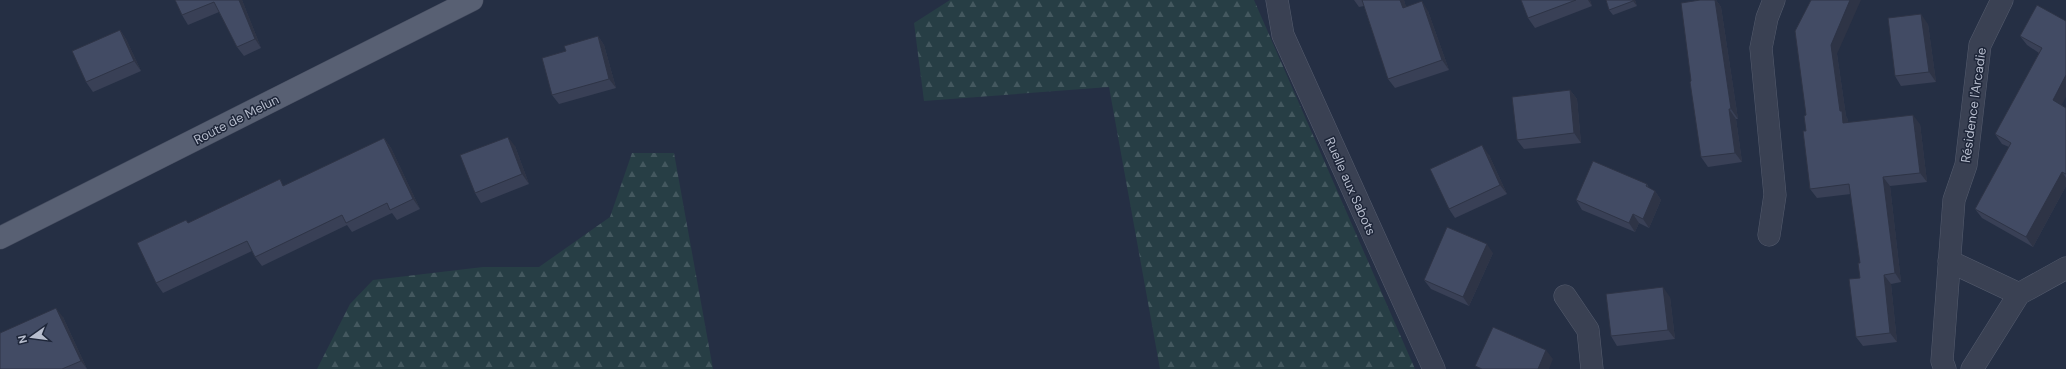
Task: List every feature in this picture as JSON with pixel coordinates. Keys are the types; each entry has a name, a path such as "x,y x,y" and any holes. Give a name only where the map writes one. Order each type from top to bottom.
{"main road":[{"name":"Route de Melun","path":"0,238 472,0"}],"street":[{"name":"Ruelle aux Sabots","path":"1277,0 1283,35 1434,369"},
{"path":"1769,236 1775,195 1761,48 1767,18 1774,0"},
{"name":"Résidence l'Arcadie","path":"1945,369 1942,361 1954,200 1966,165 1980,45 2002,0"},
{"path":"1949,261 2019,294"},
{"path":"1972,369 2019,294 2066,268"},
{"path":"1565,296 1588,330 1592,369"}],"green space":[{"path":"950,0 1254,0 1415,369 1160,369 1109,87 924,101 914,23"},
{"path":"632,153 674,153 713,369 317,369 350,304 373,280 483,267 539,267 610,217"}],"building":[{"path":"175,0 239,0 255,39 237,47 214,2 182,15"},
{"path":"1362,0 1400,0 1403,8 1422,1 1442,60 1388,79"},
{"path":"1521,0 1576,0 1528,18"},
{"path":"1606,0 1633,0 1633,1 1609,10"},
{"path":"1700,0 1715,0 1731,109 1729,109 1735,153 1701,157 1690,82 1681,3"},
{"path":"1811,0 1850,0 1831,45 1843,123 1913,115 1920,173 1883,177 1895,273 1884,275 1890,333 1856,337 1849,279 1860,278 1858,263 1860,263 1849,184 1810,189 1803,131 1806,131 1804,116 1806,115 1795,31"},
{"path":"2037,5 2066,21 2066,75 2053,100 2066,108 2066,174 2062,172 2026,237 1975,209 2011,143 1995,134 2042,48 2020,36"},
{"path":"1921,14 1929,72 1895,76 1888,18"},
{"path":"120,30 134,61 86,82 72,51"},
{"path":"598,36 609,79 552,95 542,58 566,51 564,46"},
{"path":"1570,90 1574,133 1517,140 1512,97"},
{"path":"508,137 522,174 475,193 460,155"},
{"path":"384,138 413,199 390,210 387,203 346,223 342,215 255,257 247,241 156,283 137,243 186,220 188,223 280,179 283,186"},
{"path":"1482,145 1500,185 1449,209 1430,169"},
{"path":"1593,161 1647,184 1646,186 1655,191 1643,219 1633,214 1629,223 1576,200"},
{"path":"1447,227 1487,244 1463,297 1424,280"},
{"path":"1663,287 1668,330 1611,336 1606,294"},
{"path":"56,308 81,361 62,369 0,369 0,333"},
{"path":"1493,327 1546,350 1538,369 1482,369 1475,366"}]}
